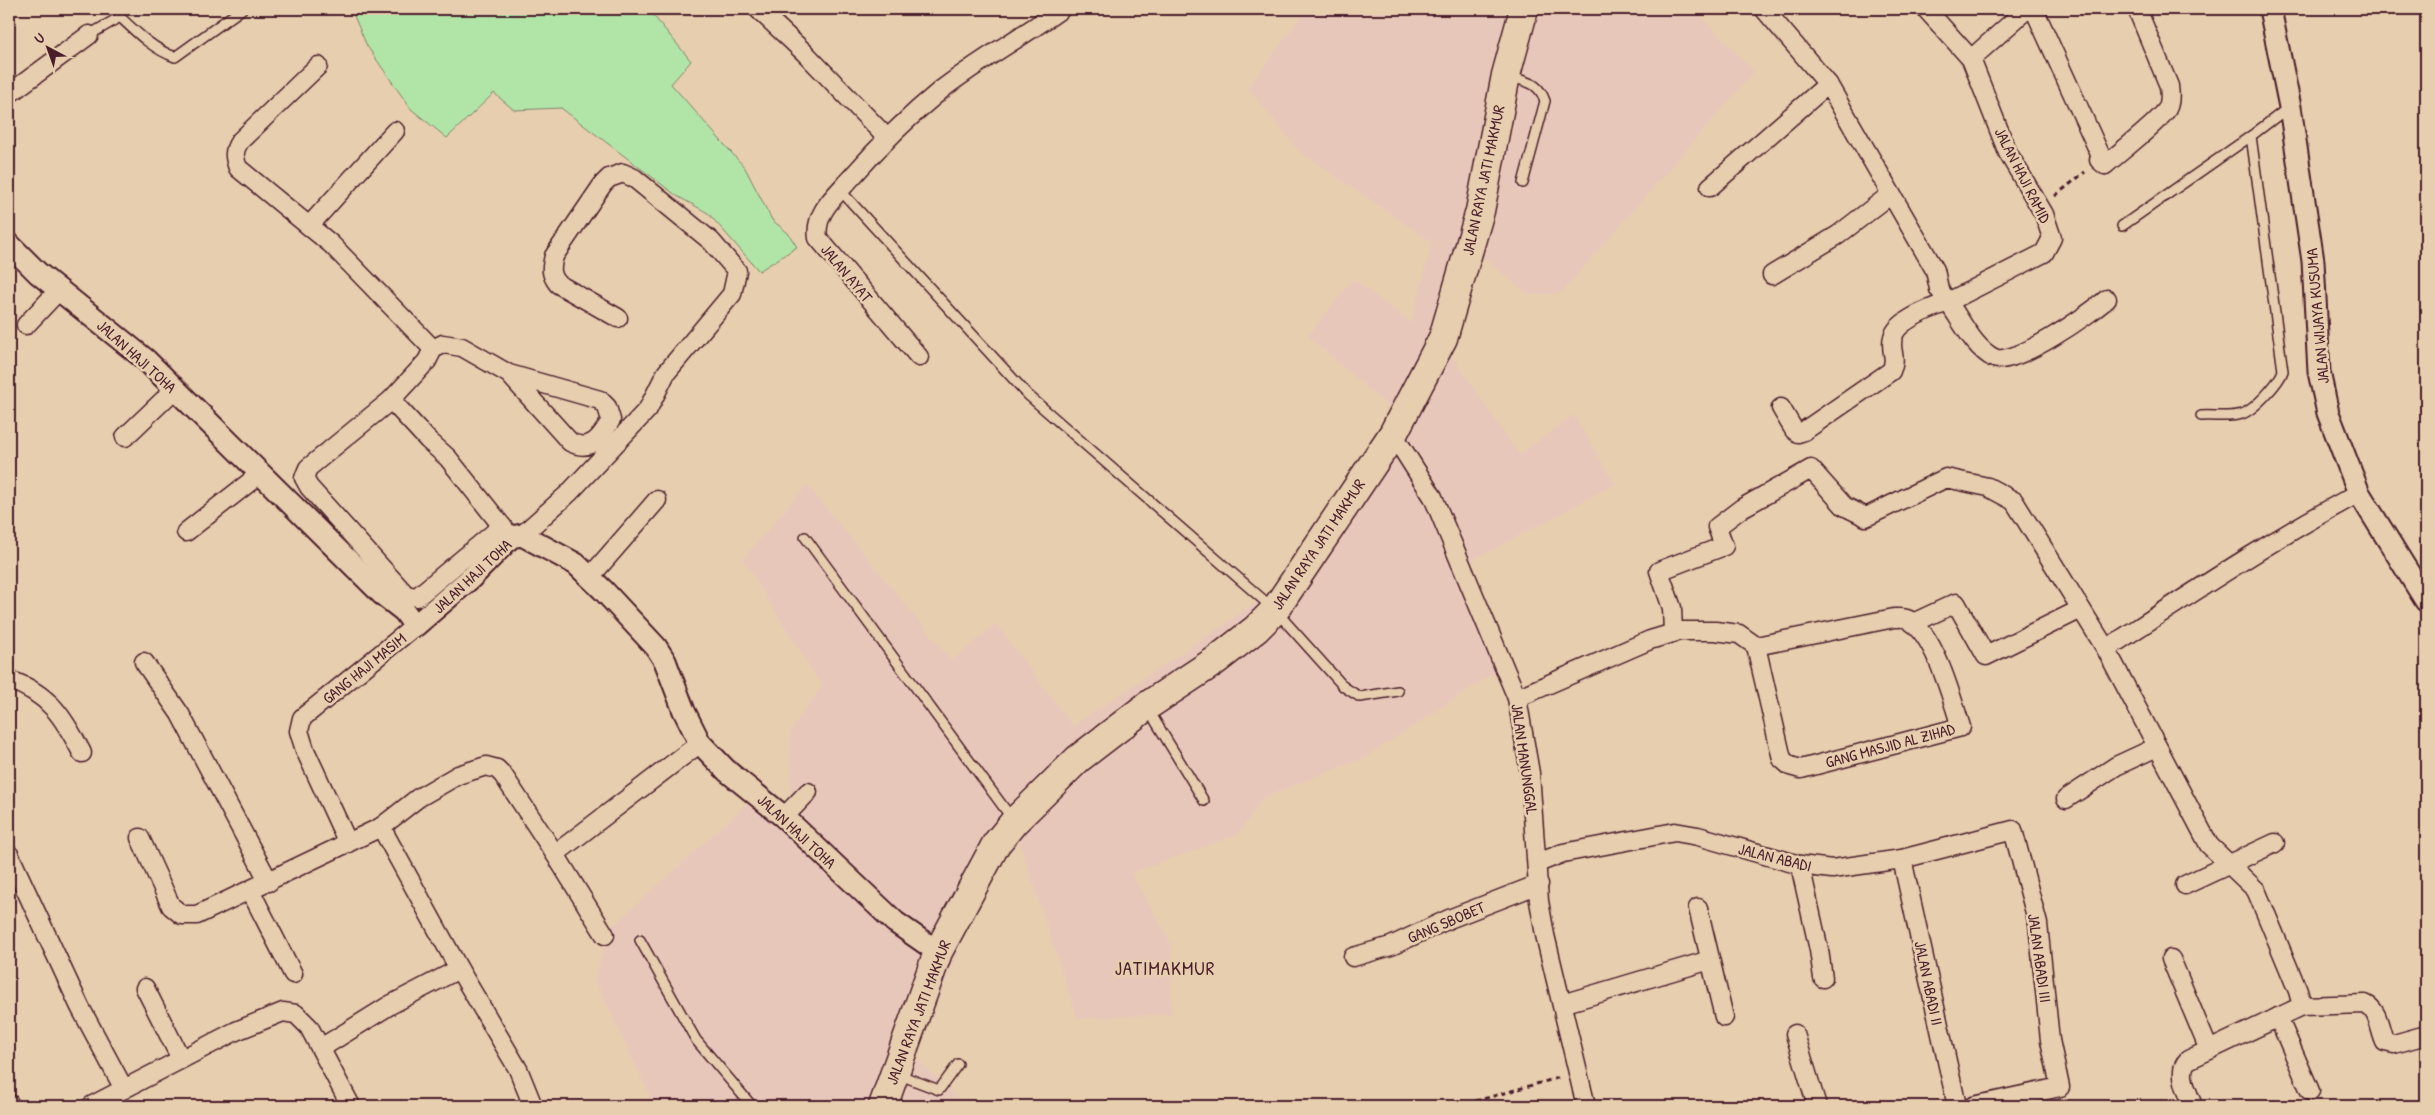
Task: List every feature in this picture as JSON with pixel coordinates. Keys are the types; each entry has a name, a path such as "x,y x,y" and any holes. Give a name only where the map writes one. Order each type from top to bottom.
{"main road":[{"name":"JALAN RAYA JATI MAKMUR","path":"883,1106 938,952 996,844 1014,822 1078,759 1147,706 1214,661 1256,629 1276,610 1393,434 1444,338 1480,211 1506,75 1524,9"}],"street":[{"path":"758,9 805,53 886,138"},
{"name":"JALAN AYAT","path":"920,357 818,238 816,225 821,213 886,138 942,89 1061,9"},
{"path":"1764,9 1828,84 1890,196 1935,270 1939,289 1983,351 1996,360 2006,360 2030,351 2107,299"},
{"name":"JALAN HAJI RAMID","path":"1781,408 1794,430 1798,433 1804,431 1891,371 1895,362 1892,348 1893,336 1906,322 2044,253 2052,238 2040,207 2008,153 1970,59 1926,9"},
{"path":"1970,59 2027,9"},
{"path":"2034,9 2102,163 2167,109 2171,96 2169,86 2137,9"},
{"name":"JALAN WIJAYA KUSUMA","path":"2270,9 2290,107 2313,261 2318,372 2328,413 2359,493 2426,601"},
{"path":"9,94 89,35"},
{"path":"318,66 270,110 234,149 238,168 282,206 331,244 433,349"},
{"path":"1710,187 1828,84"},
{"path":"309,226 395,131"},
{"path":"509,374 570,442 579,446 592,444 601,437 611,420 607,407 600,400 509,374 462,347 443,344 433,349 426,361 391,400 308,468 304,478 315,494 406,595 417,597 569,493 648,409 666,373 732,294 737,271 710,242 634,178 623,173 609,178 554,256 551,269 552,277 558,284 618,318"},
{"path":"1772,275 1838,235 1890,196"},
{"name":"JALAN HAJI TOHA","path":"9,244 38,272 146,360 382,594 404,611 415,626 472,577 512,533 576,564 656,647 665,661 684,711 700,743 727,771 784,817 895,922 938,952"},
{"path":"26,325 60,289"},
{"path":"125,437 175,389"},
{"path":"391,400 428,440 448,458 512,533"},
{"name":"JALAN MANUNGGAL","path":"1393,434 1433,497 1517,698 1530,773 1539,884 1546,936 1586,1106"},
{"path":"1673,633 1672,608 1659,571 1724,546 1717,527 1742,508 1811,469 1844,506 1866,517 1946,478 1988,487 2014,501 2106,649 2209,844 2230,866 2242,873 2256,890 2298,991 2302,1006"},
{"path":"186,532 260,474"},
{"path":"2106,649 2263,547 2359,493"},
{"path":"590,577 657,500"},
{"path":"1517,698 1650,640 1680,631 1715,631 1739,634 1756,646 1894,618 1908,618 1913,623 1956,603 1986,656 2081,609"},
{"name":"GANG MASJID AL ZIHAD","path":"1756,646 1782,759 1790,766 1802,769 1961,727 1938,661 1920,628 1913,623"},
{"name":"GANG HAJI MASIM","path":"348,843 305,750 299,730 302,718 415,626"},
{"path":"144,662 180,714 269,882"},
{"path":"9,680 33,691 49,702 65,720 82,753"},
{"path":"555,854 700,743"},
{"path":"2066,800 2116,766 2157,747"},
{"path":"140,838 171,906 182,915 197,915 382,827 418,798 458,775 490,766 497,769 507,780 605,935"},
{"path":"784,817 808,792"},
{"path":"382,827 459,969 518,1069 534,1106"},
{"name":"JALAN ABADI","path":"1538,863 1563,853 1675,832 1698,836 1800,864 1832,869 1872,865 1902,859 2013,830"},
{"name":"JALAN ABADI III","path":"1973,1106 2060,1087 2050,1040 2038,924 2013,830"},
{"path":"2185,885 2230,866 2275,843"},
{"path":"9,854 80,1007 124,1089"},
{"name":"JALAN ABADI II","path":"1902,859 1957,1106"},
{"path":"1800,864 1819,950 1823,978"},
{"name":"GANG SBOBET","path":"1353,957 1390,946 1448,919 1539,884"},
{"path":"250,890 292,974"},
{"path":"1698,908 1724,1018"},
{"path":"2171,959 2209,1050"},
{"path":"1562,1004 1710,960"},
{"path":"322,1048 390,1006 459,969"},
{"path":"145,988 181,1059"},
{"path":"2193,1106 2182,1073 2183,1065 2188,1060 2302,1006 2365,1004 2375,1012 2385,1042 2394,1044 2426,1035"},
{"path":"91,1106 236,1030 283,1012 296,1014 309,1027 322,1048 351,1106"},
{"path":"2278,1018 2310,1091"},
{"path":"1795,1034 1817,1106"}],"lane":[{"path":"89,35 117,13 140,37 163,53 176,57 242,9"},
{"path":"1506,75 1535,85 1541,89 1545,101 1523,183"},
{"path":"2122,226 2290,107"},
{"path":"2201,416 2241,414 2280,379 2283,371 2251,136"},
{"path":"840,190 1028,395 1276,610 1344,687 1360,697 1398,691"},
{"path":"805,538 1014,822"},
{"path":"1147,706 1204,801"},
{"path":"640,940 696,1040 752,1106"},
{"path":"894,1073 939,1090 958,1064"}],"path":[{"path":"2040,207 2102,163"},
{"path":"1458,1106 1578,1072"}],"shaded area":[{"path":"1307,9 1693,9 1754,72 1561,293 1529,295 1480,255 1461,326 1450,353 1519,455 1574,415 1615,484 1460,567 1500,669 1366,757 1264,797 1237,835 1131,873 1172,945 1171,1014 1078,1019 1017,834 979,896 916,1058 967,1106 655,1106 595,979 610,929 760,792 791,821 791,730 822,686 743,559 807,485 952,661 996,624 1073,726 1271,593 1399,416 1308,336 1353,279 1412,323 1432,242 1299,151 1248,88"}],"green space":[{"path":"351,9 648,9 691,61 671,84 745,168 772,220 788,233 797,247 759,271 708,213 677,196 561,108 514,110 494,93 447,138 411,109 367,46"}],"district":[{"name":"JATIMAKMUR","path":"1165,968"}]}
